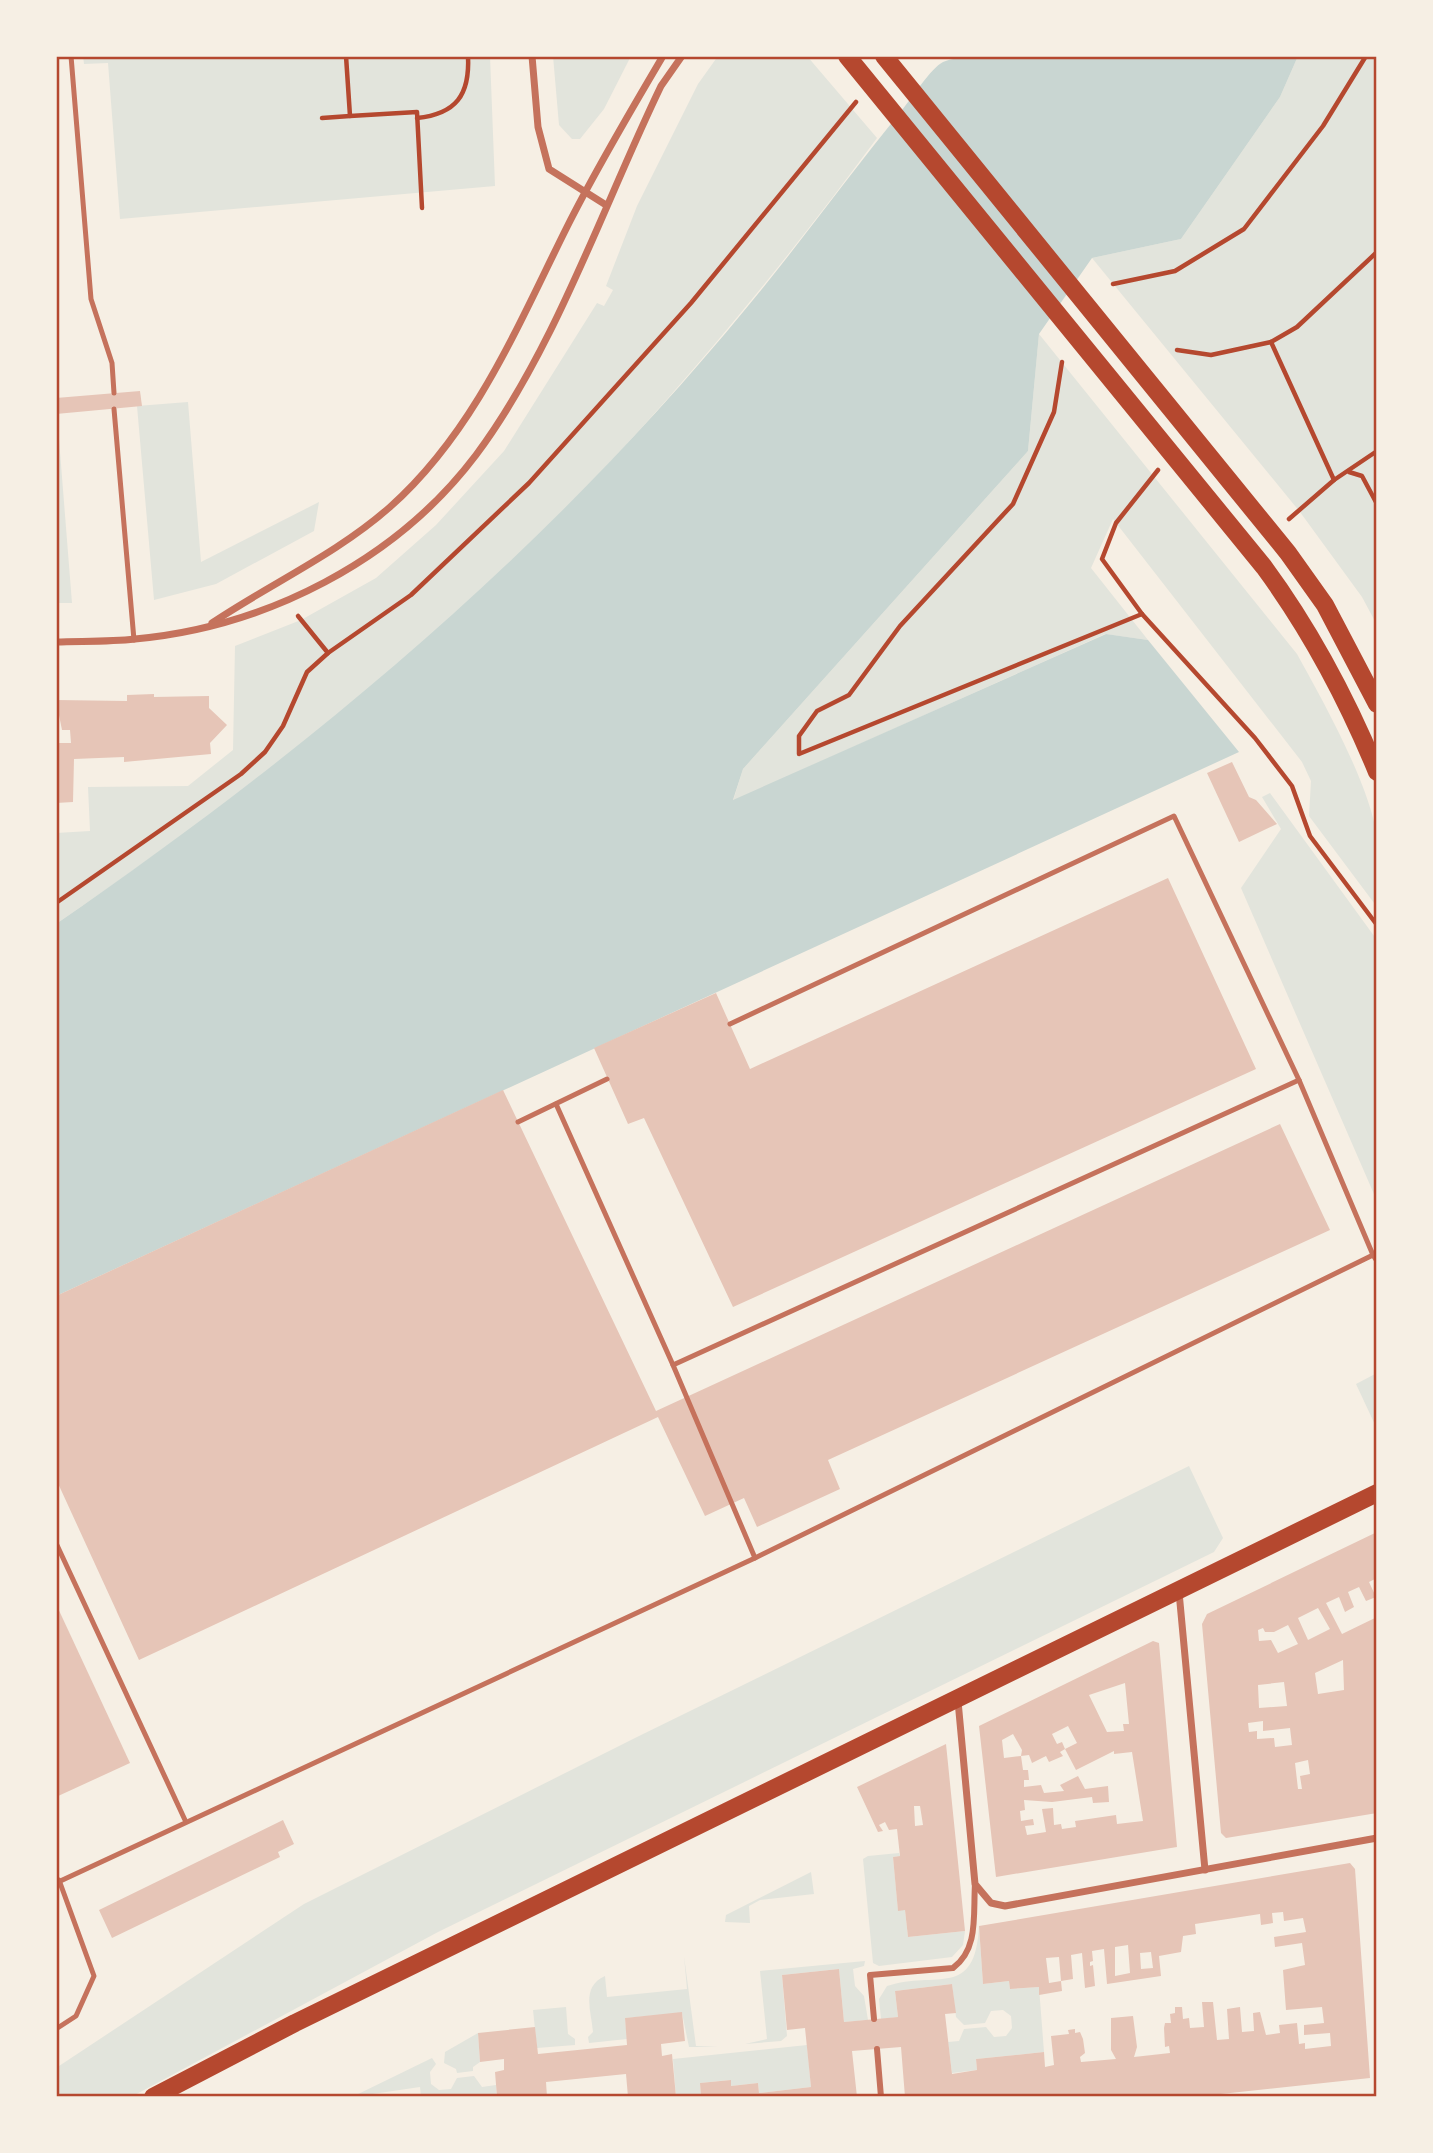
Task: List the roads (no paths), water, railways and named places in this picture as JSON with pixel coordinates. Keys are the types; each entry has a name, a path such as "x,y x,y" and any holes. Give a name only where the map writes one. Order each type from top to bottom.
{"main road":[{"path":"847,56 1289,601 1329,668 1377,772"},
{"path":"884,56 1271,530 1325,605 1377,704"},
{"path":"153,2097 295,2023 1377,1493"}],"street":[{"path":"531,56 538,127 546,159 555,174 606,205"},
{"path":"206,628 361,530 389,508 432,465 486,389 584,192 663,56"},
{"path":"56,642 134,640 206,628 286,600 323,583 382,547 460,474 505,411 542,345 661,86 682,56"},
{"path":"1179,1592 1205,1870"},
{"path":"874,2019 870,1975 953,1968 963,1961 972,1942 975,1884 958,1697"},
{"path":"975,1884 991,1903 1005,1906 1376,1838 1377,1850"},
{"path":"877,2049 881,2097"}],"lane":[{"path":"71,56 91,299 112,363 114,393"},
{"path":"114,408 134,640"},
{"path":"56,2029 76,2016 94,1976 58,1881 755,1558 1375,1258 1299,1080 1174,816 730,1024"},
{"path":"519,1122 607,1079"},
{"path":"673,1365 1299,1080"},
{"path":"556,1104 673,1365 755,1558"},
{"path":"56,1543 185,1820"}]}
